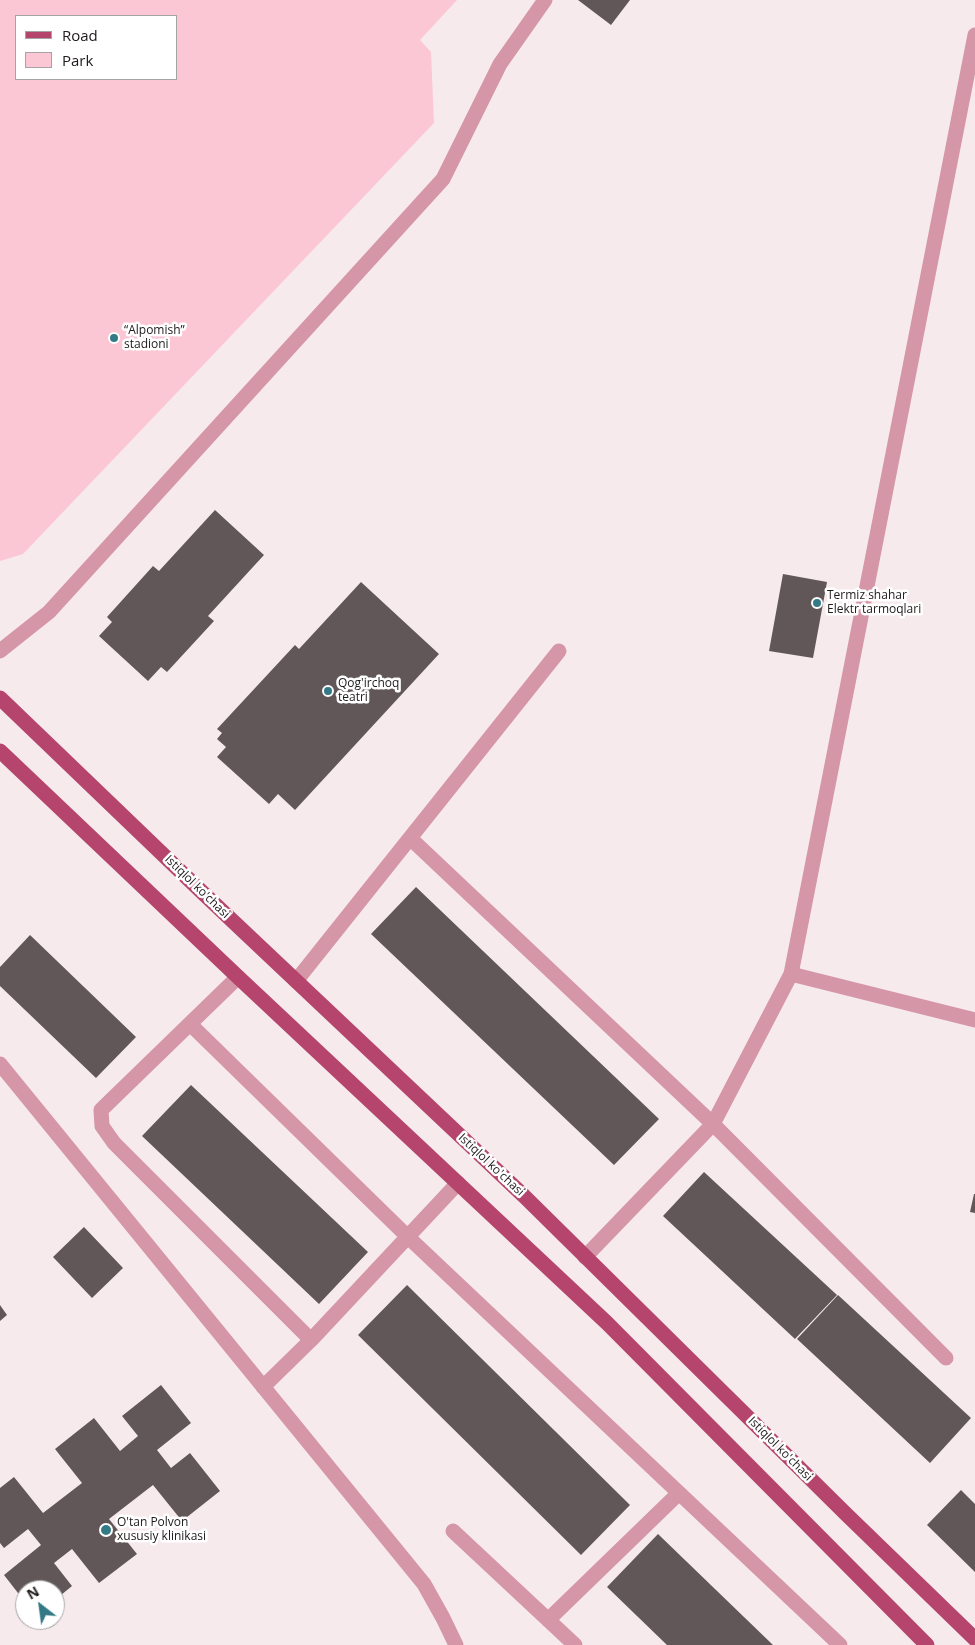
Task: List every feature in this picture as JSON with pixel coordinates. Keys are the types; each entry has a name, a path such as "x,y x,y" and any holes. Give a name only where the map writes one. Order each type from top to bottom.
{"main road":[{"name":"Istiqlol ko'chasi","path":"0,698 524,1196 975,1639"},
{"path":"0,751 238,978 607,1323 927,1645"}],"street":[{"path":"0,651 49,612 443,179 500,64 545,0"},
{"path":"585,1257 713,1124 791,974 975,35"},
{"path":"296,981 559,651"},
{"path":"410,838 713,1124 946,1358"},
{"path":"791,974 975,1020"},
{"path":"238,978 101,1110 102,1126 114,1143 312,1340"},
{"path":"190,1024 408,1237 840,1645"},
{"path":"0,1064 424,1584 456,1645"},
{"path":"263,1387 312,1340 458,1183"},
{"path":"548,1620 679,1493"},
{"path":"453,1532 575,1645"}],"green space":[{"name":"“Alpomish” stadioni","path":"0,0 457,0 420,40 431,52 434,123 23,554 0,561"}],"building":[{"path":"578,0 630,0 611,25"},
{"path":"215,510 264,555 208,616 214,621 167,672 161,667 148,681 99,636 112,622 107,617 153,566 159,571"},
{"path":"783,574 827,582 813,658 769,651"},
{"name":"Qog'irchoq teatri","path":"361,582 439,654 295,810 278,794 269,804 217,757 226,747 217,739 222,733 217,729 295,645 299,649"},
{"path":"416,887 659,1119 614,1165 371,934"},
{"path":"30,935 136,1037 96,1078 0,986 0,967"},
{"path":"191,1085 368,1252 319,1304 142,1136"},
{"path":"704,1172 837,1295 795,1339 663,1216"},
{"path":"975,1194 975,1213 970,1212"},
{"path":"84,1227 123,1268 92,1298 53,1257"},
{"path":"407,1285 630,1505 581,1555 358,1335"},
{"path":"838,1295 971,1418 930,1463 797,1339"},
{"path":"0,1305 7,1315 0,1321"},
{"path":"161,1385 191,1423 157,1450 171,1468 190,1453 220,1491 182,1521 153,1485 109,1519 137,1554 99,1583 72,1549 54,1563 72,1586 65,1592 65,1580 15,1580 15,1589 4,1575 41,1545 28,1529 4,1548 0,1543 0,1488 14,1477 43,1513 82,1483 55,1449 94,1418 120,1451 138,1436 122,1416"},
{"path":"961,1490 975,1504 975,1572 927,1525"},
{"path":"658,1534 773,1645 667,1645 607,1587"}],"place":[{"name":"“Alpomish” stadioni","path":"114,338"},
{"name":"Termiz shahar Elektr tarmoqlari","path":"817,603"},
{"name":"Qog'irchoq teatri","path":"328,691"},
{"name":"O'tan Polvon xususiy klinikasi","path":"106,1530"}]}
